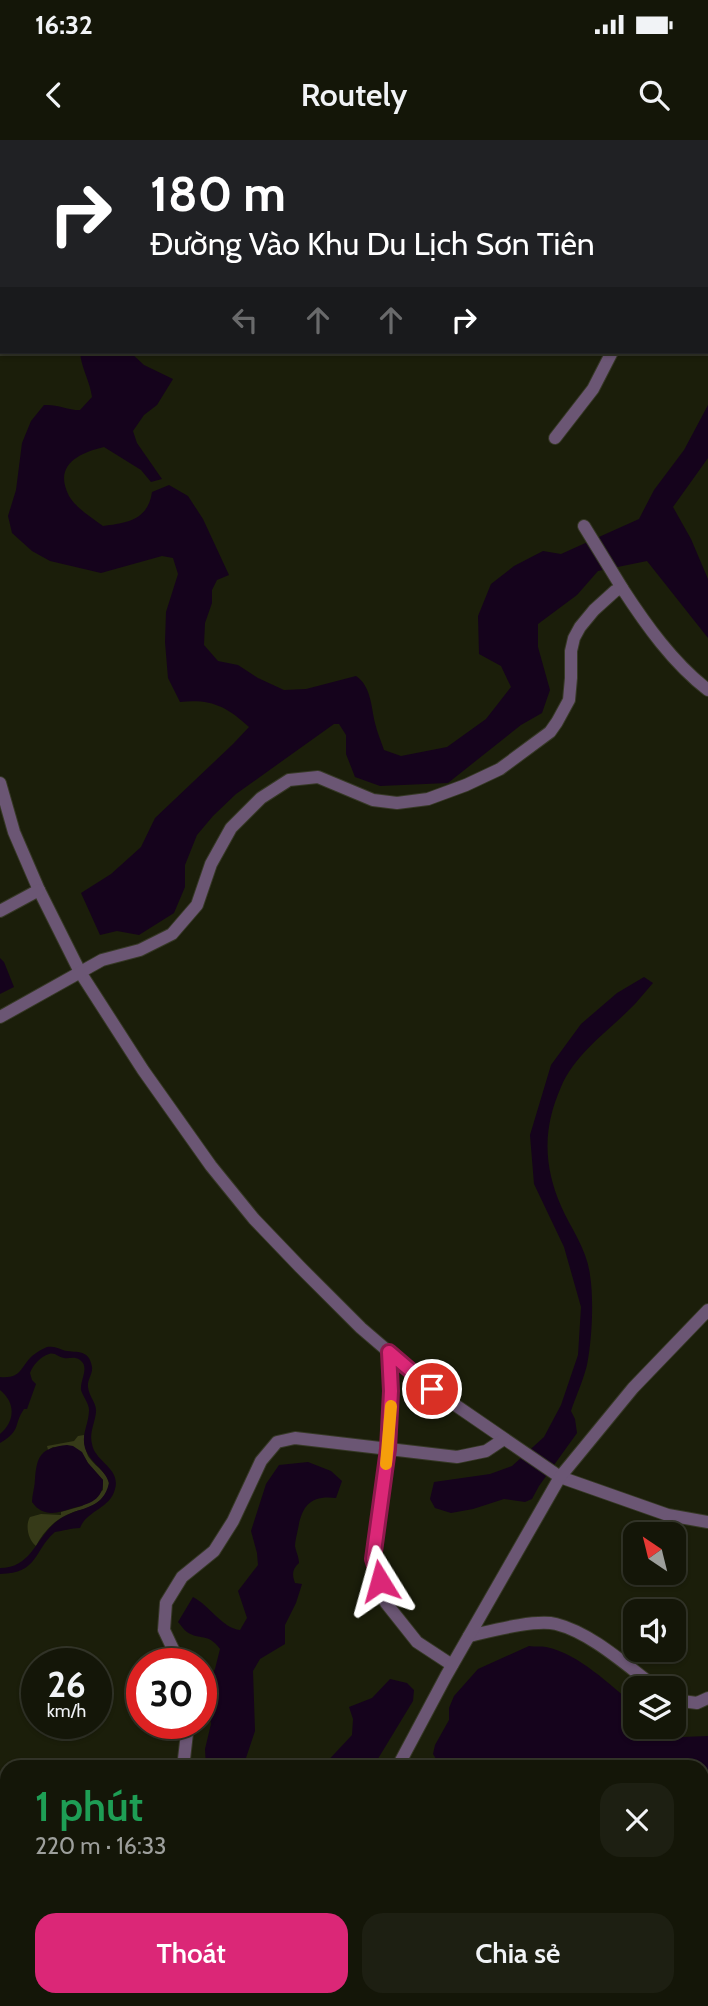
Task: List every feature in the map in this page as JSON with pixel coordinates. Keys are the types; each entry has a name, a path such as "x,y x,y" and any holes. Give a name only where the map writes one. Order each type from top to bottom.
{"street":[{"path":"555,438 593,389 611,354"},
{"path":"587,531 642,618 691,676 708,690"},
{"path":"0,1017 103,960 139,950 172,934 197,905 211,864 231,828 261,798 289,780 318,777 373,800 397,803 428,799 500,769 550,732 557,722 569,700 574,638 594,610 622,588"},
{"path":"0,783 14,832 39,890 80,972 142,1070 211,1166 254,1219 361,1328 432,1389 560,1477 668,1514 708,1522"},
{"path":"0,911 39,890"},
{"path":"401,1760 560,1477 633,1388 708,1310"},
{"path":"389,1352 391,1391 388,1449 373,1559 386,1603 417,1642 453,1665"},
{"path":"172,1648 164,1630 166,1603 182,1577 214,1551 233,1521 261,1461 277,1442 295,1438 457,1458 486,1451 504,1439"},
{"path":"469,1636 515,1626 554,1623 585,1636 640,1676"},
{"path":"686,1702 697,1703 708,1698"},
{"path":"184,1760 186,1739"},
{"path":"407,1748 409,1760"}],"green space":[{"path":"84,1435 88,1456 108,1480 107,1491 94,1505 55,1522 36,1546 28,1532 30,1517 41,1514 61,1515 61,1512 82,1506 103,1490 103,1480 81,1452 53,1447 48,1450 47,1446 74,1441 78,1436"}],"shaded area":[{"path":"80,354 132,354 144,365 173,379 157,405 144,415 133,431 137,443 162,479 151,482 141,470 104,447 78,457 66,468 65,485 72,500 103,526 135,518 146,509 152,492 169,485 188,496 203,519 229,575 217,580 212,590 212,603 205,623 204,645 218,661 238,665 284,690 306,689 356,676 368,691 384,750 401,756 447,747 486,719 511,687 501,666 479,654 478,616 491,584 514,566 543,551 561,554 639,519 654,490 684,450 708,405 708,458 673,507 691,539 708,579 708,638 647,561 598,571 577,595 538,624 538,647 550,690 542,713 521,725 448,783 380,786 355,777 346,754 346,735 339,724 334,724 236,794 213,816 197,835 185,865 185,887 174,913 139,935 117,931 100,935 81,893 111,874 141,847 155,818 249,727 218,706 201,702 180,702 168,678 166,612 178,574 173,558 162,556 101,573 50,561 32,551 12,533 8,516 16,490 22,443 31,421 44,405 80,410 92,397"},
{"path":"0,958 14,987 0,994"},
{"path":"644,977 653,983 635,1004 584,1052 567,1074 555,1102 548,1132 548,1161 555,1191 586,1256 591,1285 589,1355 571,1411 577,1433 532,1499 525,1502 504,1499 451,1513 435,1508 430,1499 434,1482 490,1474 512,1466 544,1437 561,1405 578,1355 581,1307 564,1247 534,1184 530,1135 551,1065 581,1024 617,993"},
{"path":"47,1347 80,1352 88,1356 92,1370 88,1387 96,1409 92,1444 98,1456 111,1470 116,1482 115,1489 108,1501 88,1517 80,1528 55,1532 29,1565 13,1573 0,1574 0,1568 21,1562 29,1555 57,1521 98,1502 109,1483 85,1448 89,1410 81,1390 84,1366 78,1359 51,1354 37,1362 30,1373 36,1384 27,1409 24,1409 14,1431 0,1443 0,1434 9,1423 12,1412 9,1401 0,1390 0,1377 16,1374 32,1356"},
{"path":"67,1445 82,1452 103,1480 103,1487 98,1497 85,1505 56,1513 46,1512 32,1502 37,1464 46,1451"},
{"path":"308,1462 331,1471 342,1481 336,1498 314,1500 302,1514 295,1544 299,1563 293,1575 295,1583 302,1584 285,1625 285,1644 260,1659 253,1671 255,1731 245,1760 206,1760 207,1739 217,1739 217,1661 220,1649 212,1640 187,1632 178,1622 193,1597 221,1621 240,1630 247,1618 238,1591 258,1565 251,1531 266,1484 279,1465"},
{"path":"529,1646 546,1647 571,1656 623,1695 623,1739 686,1739 686,1737 708,1736 708,1760 437,1760 433,1754 435,1745 449,1720 449,1708 454,1696 478,1669"},
{"path":"390,1679 407,1683 414,1690 413,1701 377,1760 329,1760 352,1735 353,1719 349,1707 372,1698"}],"slow traffic":[{"path":"386,1464 391,1406"}],"route":[{"path":"380,1581 373,1559 388,1449 391,1391 389,1352 432,1389"}]}
